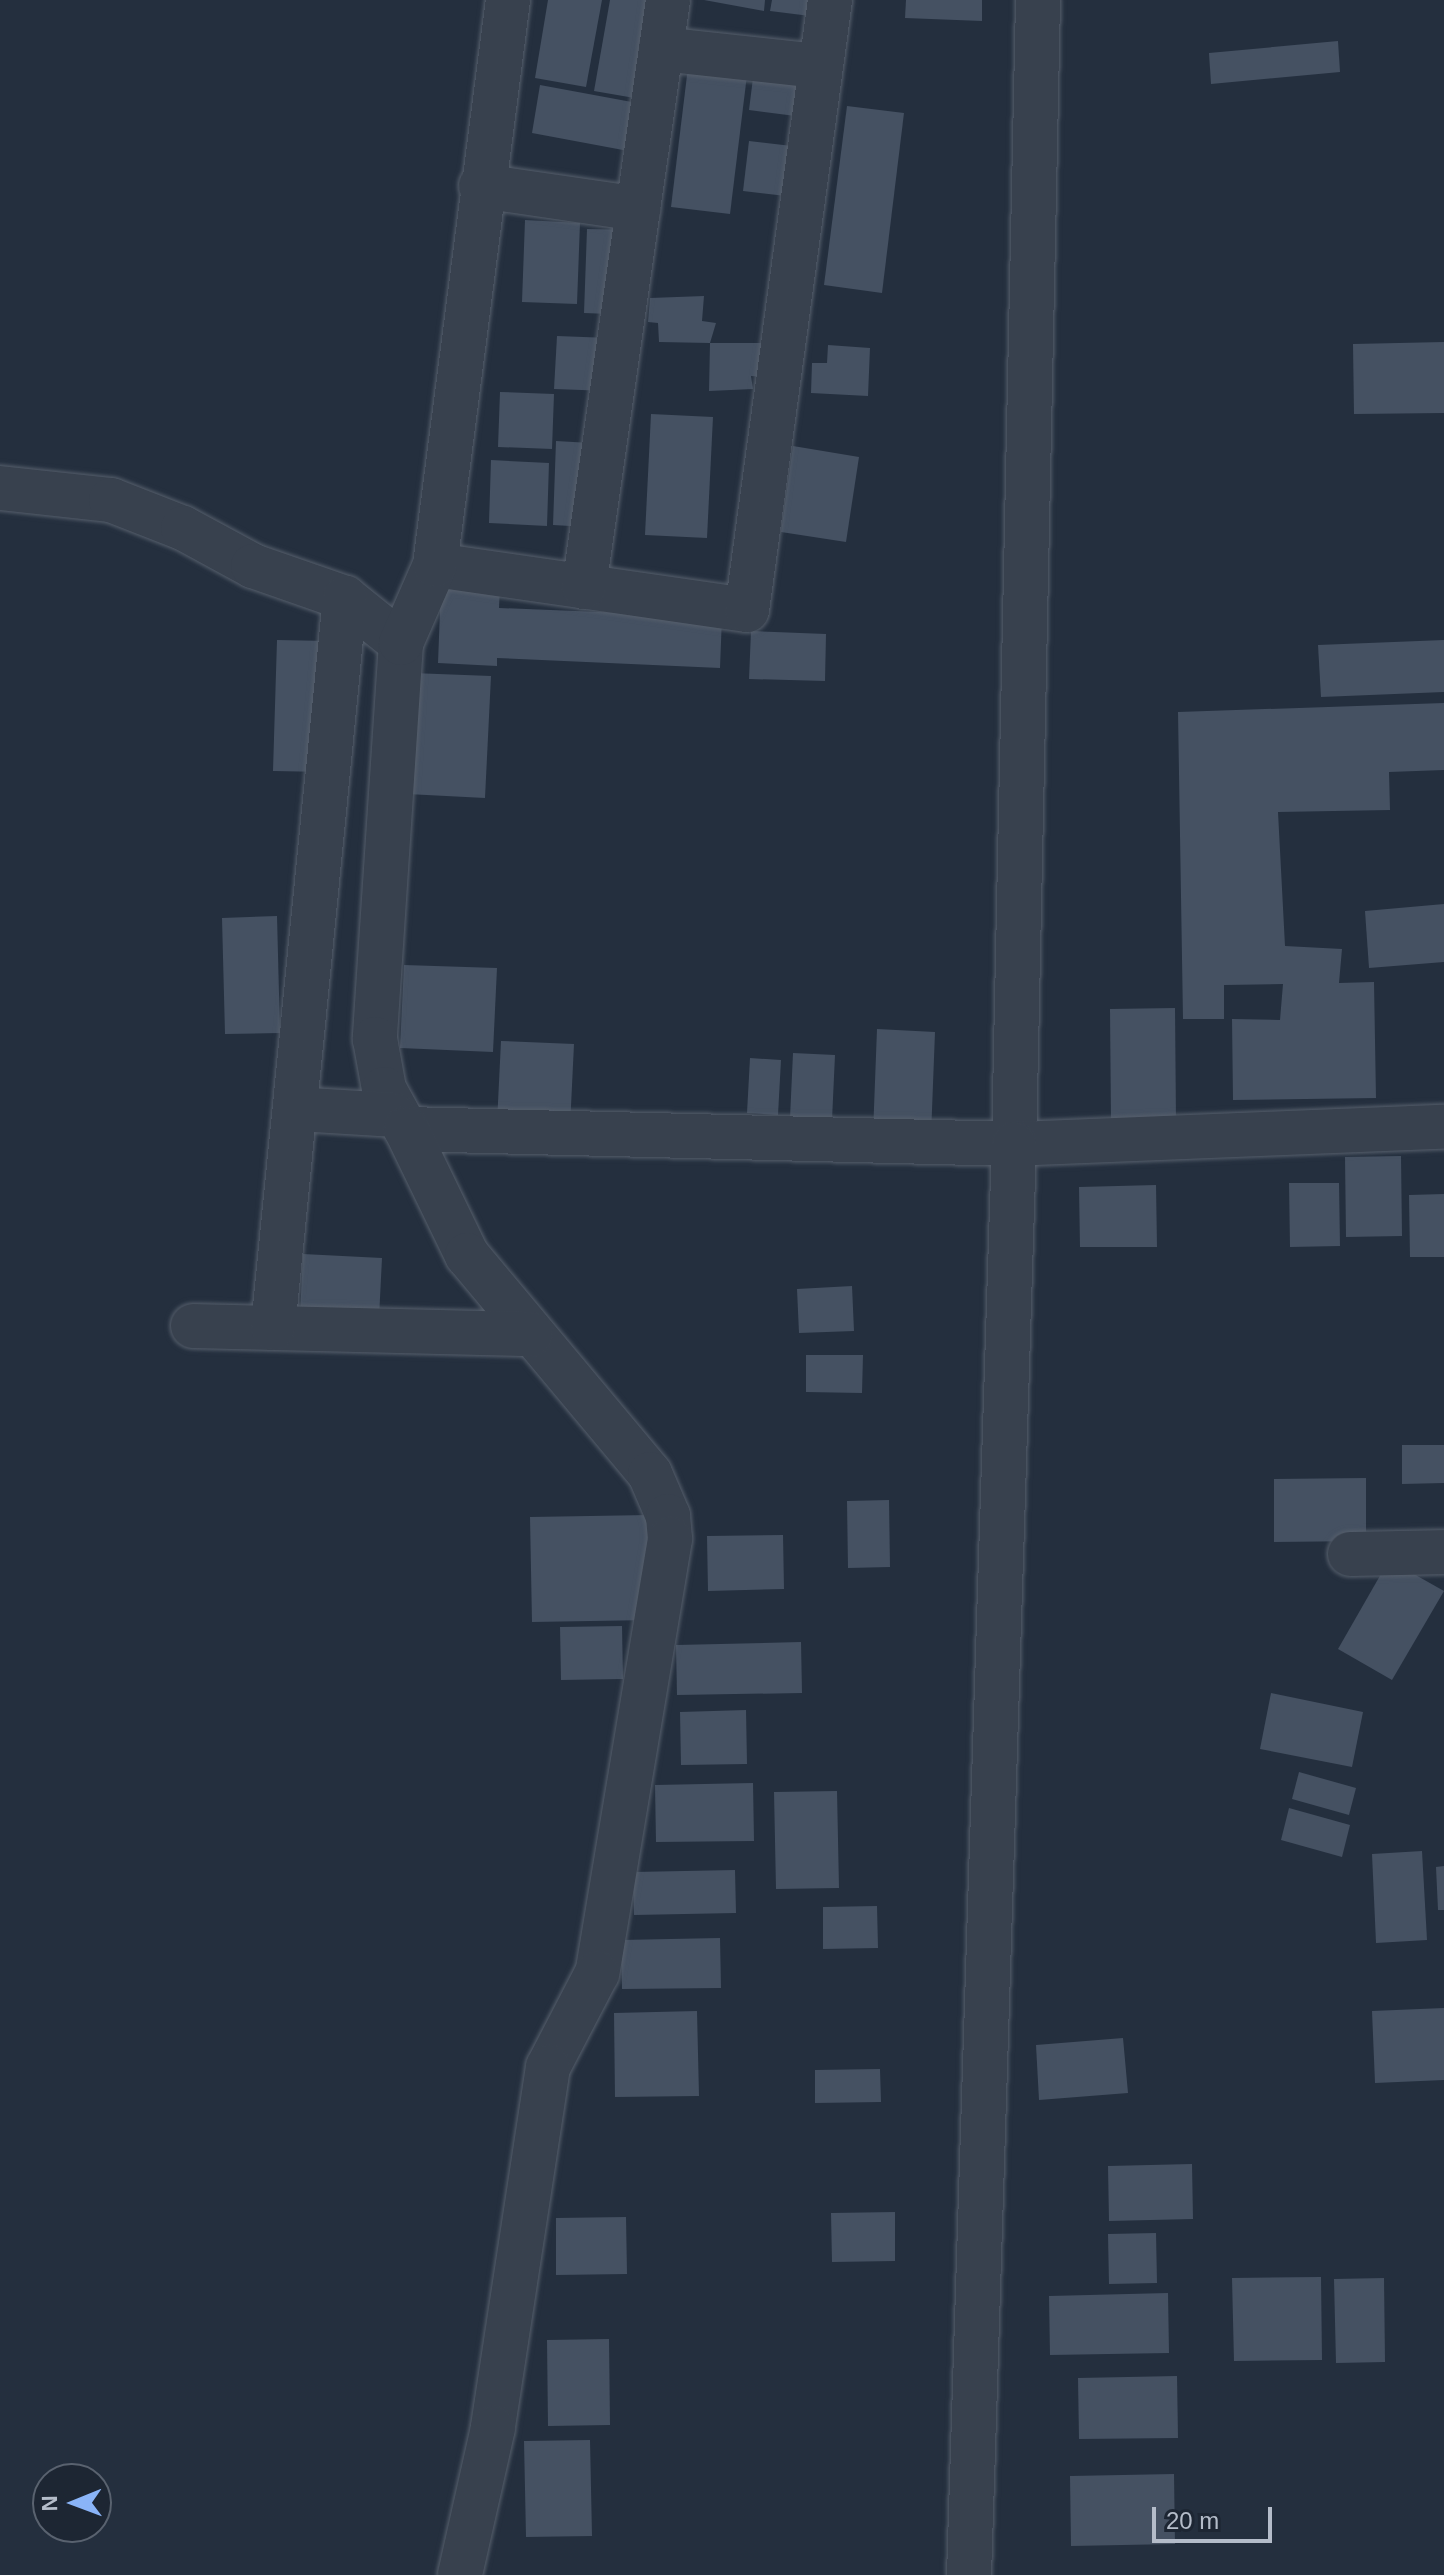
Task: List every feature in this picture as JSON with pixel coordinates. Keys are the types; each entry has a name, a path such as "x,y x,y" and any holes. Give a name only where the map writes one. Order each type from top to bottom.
{"street":[{"path":"460,2575 493,2428 548,2067 560,2035 587,1997 597,1973 670,1539 664,1505 650,1474 467,1255 400,1122 375,1039 401,643 435,565 481,186 508,0"},
{"path":"584,587 668,0"},
{"path":"435,565 747,610 818,66 830,0"},
{"path":"969,2575 1014,1144 1038,0"},
{"path":"661,49 818,66"},
{"path":"481,186 638,209"},
{"path":"0,488 111,500 183,528 253,566 345,598 401,643"},
{"path":"273,1328 345,598"},
{"path":"295,1109 400,1122 1014,1144 1444,1127"},
{"path":"193,1326 531,1334"},
{"path":"1350,1554 1444,1552"}],"building":[{"path":"548,0 602,0 586,87 535,78"},
{"path":"610,0 663,0 646,100 594,91"},
{"path":"704,0 765,0 764,11"},
{"path":"772,0 829,0 826,18 770,11"},
{"path":"906,0 982,0 982,21 905,18"},
{"path":"1338,41 1340,72 1211,84 1209,53"},
{"path":"755,62 818,69 811,118 749,110"},
{"path":"688,67 747,75 730,214 671,207"},
{"path":"540,85 648,105 639,153 532,133"},
{"path":"847,106 904,113 882,293 824,285"},
{"path":"749,141 809,148 803,198 743,191"},
{"path":"525,220 580,223 577,304 522,302"},
{"path":"587,229 637,230 634,315 584,313"},
{"path":"704,296 702,321 716,323 710,343 659,342 658,323 648,322 650,298"},
{"path":"557,336 610,338 608,391 554,389"},
{"path":"1444,342 1444,413 1354,414 1353,344"},
{"path":"710,343 768,343 765,377 751,376 753,389 709,391"},
{"path":"828,345 870,348 868,396 811,393 812,363 827,363"},
{"path":"500,392 554,394 552,449 498,447"},
{"path":"651,414 713,417 707,538 645,535"},
{"path":"556,441 608,444 604,528 553,525"},
{"path":"793,446 859,457 846,542 781,532"},
{"path":"491,460 549,463 547,526 489,523"},
{"path":"441,584 500,586 499,608 722,617 720,668 497,658 497,666 438,663"},
{"path":"751,631 826,634 825,681 749,679"},
{"path":"277,640 329,641 325,772 273,771"},
{"path":"1444,640 1444,692 1321,697 1318,645"},
{"path":"412,673 491,676 485,798 407,794"},
{"path":"1444,703 1444,770 1389,772 1390,810 1278,812 1285,946 1342,949 1339,983 1374,982 1376,1098 1233,1100 1232,1019 1280,1020 1283,984 1224,985 1224,1019 1183,1019 1178,712"},
{"path":"1444,904 1444,962 1369,968 1365,911"},
{"path":"277,916 280,1033 225,1034 222,918"},
{"path":"404,965 497,968 493,1052 400,1048"},
{"path":"1175,1008 1176,1121 1111,1122 1110,1009"},
{"path":"877,1029 935,1032 931,1136 873,1134"},
{"path":"501,1041 574,1044 570,1127 497,1123"},
{"path":"793,1053 835,1055 832,1120 790,1118"},
{"path":"750,1058 781,1060 778,1115 747,1113"},
{"path":"1401,1156 1402,1236 1346,1237 1345,1157"},
{"path":"1289,1183 1339,1183 1340,1246 1290,1247"},
{"path":"1156,1185 1157,1247 1080,1247 1079,1187"},
{"path":"1444,1194 1444,1257 1410,1257 1409,1195"},
{"path":"303,1254 382,1258 379,1318 300,1315"},
{"path":"852,1286 854,1331 799,1333 797,1289"},
{"path":"806,1355 863,1355 862,1393 806,1392"},
{"path":"1402,1445 1444,1445 1444,1483 1402,1484"},
{"path":"1366,1478 1366,1541 1274,1542 1274,1479"},
{"path":"889,1500 890,1567 848,1568 847,1501"},
{"path":"649,1515 651,1620 532,1622 530,1517"},
{"path":"783,1535 784,1589 708,1591 707,1536"},
{"path":"1389,1560 1444,1591 1392,1680 1338,1649"},
{"path":"622,1626 623,1679 561,1680 560,1627"},
{"path":"801,1642 802,1693 677,1695 676,1645"},
{"path":"1271,1693 1363,1712 1352,1767 1260,1749"},
{"path":"746,1710 747,1764 681,1765 680,1712"},
{"path":"1299,1772 1356,1788 1349,1815 1292,1799"},
{"path":"753,1783 754,1841 656,1842 655,1785"},
{"path":"837,1791 839,1888 776,1889 774,1792"},
{"path":"1289,1808 1350,1825 1342,1857 1281,1840"},
{"path":"1422,1851 1427,1940 1376,1943 1372,1854"},
{"path":"1444,1866 1444,1910 1438,1910 1436,1867"},
{"path":"735,1870 736,1913 634,1915 633,1872"},
{"path":"877,1906 878,1948 823,1949 823,1907"},
{"path":"720,1938 721,1988 622,1989 621,1940"},
{"path":"1444,2008 1444,2080 1375,2083 1372,2011"},
{"path":"697,2011 699,2096 615,2097 614,2013"},
{"path":"1123,2038 1128,2093 1039,2100 1036,2045"},
{"path":"880,2069 881,2102 815,2103 815,2070"},
{"path":"1192,2164 1193,2219 1109,2221 1108,2166"},
{"path":"895,2212 895,2261 832,2262 831,2213"},
{"path":"626,2217 627,2274 556,2275 556,2218"},
{"path":"1156,2233 1157,2283 1109,2284 1108,2234"},
{"path":"1321,2277 1322,2360 1234,2361 1232,2278"},
{"path":"1384,2278 1385,2362 1336,2363 1334,2279"},
{"path":"1168,2293 1169,2353 1050,2355 1049,2296"},
{"path":"609,2339 610,2425 548,2426 547,2340"},
{"path":"1177,2376 1178,2438 1079,2439 1078,2378"},
{"path":"590,2440 592,2536 526,2537 524,2441"},
{"path":"1174,2474 1175,2544 1071,2546 1070,2476"}]}
